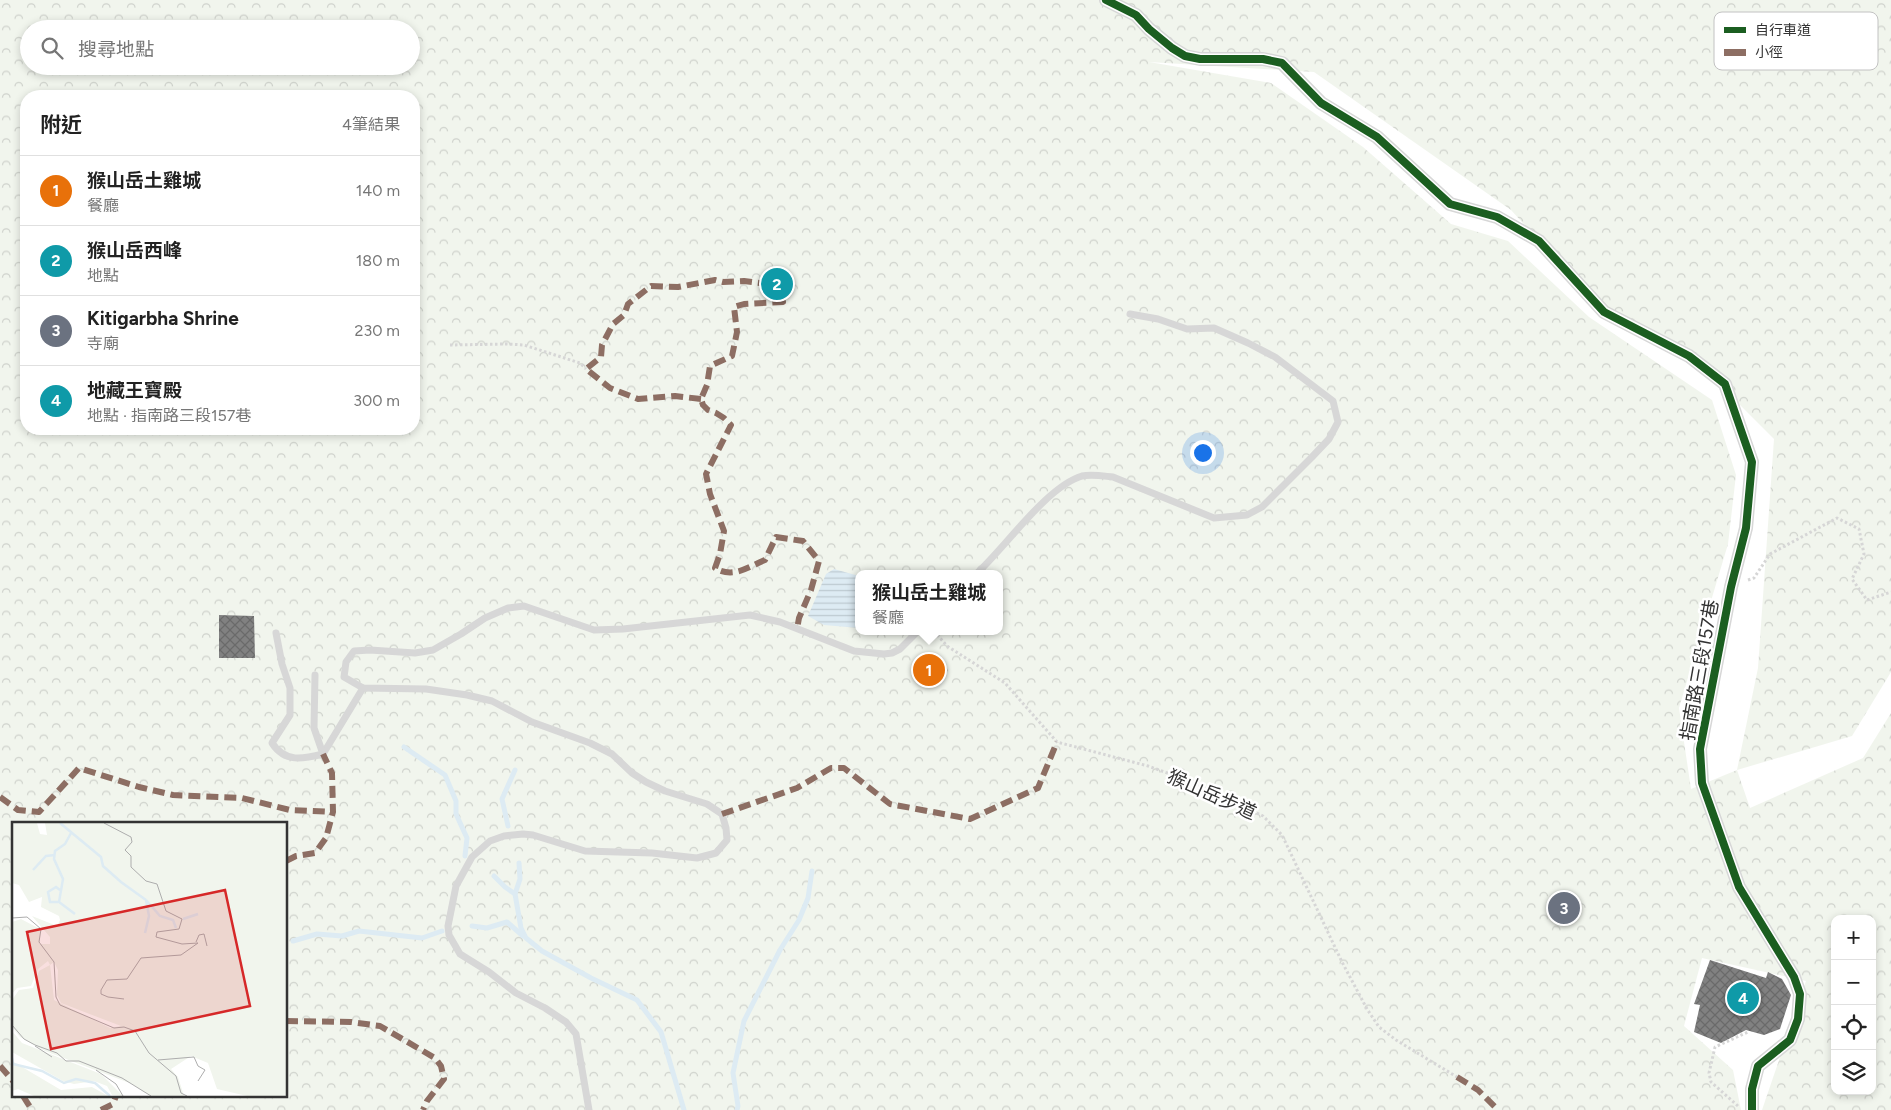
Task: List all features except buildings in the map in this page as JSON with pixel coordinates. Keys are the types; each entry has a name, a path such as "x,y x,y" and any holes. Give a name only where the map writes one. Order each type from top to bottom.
{"street":[{"name":"指南路三段157巷","path":"1106,0 1136,15 1149,29 1185,56 1200,59 1263,59 1282,63 1322,103 1378,137 1450,204 1497,217 1539,241 1604,312 1689,356 1725,384 1752,462 1746,528 1731,587 1700,749 1702,783 1739,887 1794,976 1800,994 1798,1019 1790,1040 1758,1066 1747,1109"}],"lane":[{"path":"980,570 1062,486 1082,476 1113,477 1214,518 1247,515 1262,506 1329,439 1338,422 1333,401 1275,357 1214,328 1187,329 1158,319 1130,314"},
{"path":"589,1110 576,1034 566,1022 546,1008 516,993 489,972 460,954 449,934 448,926 456,886 472,857 490,841 504,836 533,835 585,851 652,853 697,858 716,853 727,840 722,814 707,804 665,791 646,782 632,773 612,754 590,743 532,722 492,701 426,689 363,688 344,677 346,662 354,651 370,650 415,653 433,650 484,618 508,608 524,606 594,630 623,629 750,615 780,622 854,651 884,654 900,649 914,635"},
{"path":"276,633 282,664 290,688 290,715 272,743 278,752 299,759 323,754 363,688"},
{"path":"315,675 314,728 323,754"}],"path":[{"path":"450,345 524,345 580,363 586,369"},
{"path":"1731,587 1754,578 1770,554 1837,518 1858,529 1864,554 1852,579 1867,600 1891,592"},
{"path":"1747,1109 1736,1105 1711,1082 1709,1073 1715,1047 1748,1032"}],"green space":[{"path":"0,0 1891,0 1891,672 1852,736 1737,770 1750,808 1863,758 1891,713 1891,1110 1762,1110 1806,981 1702,958 1684,1026 1733,1070 1741,1110 0,1110","holes":["1149,62 1314,72 1511,210 1604,312 1681,346 1774,439 1758,668 1737,770 1691,789 1679,708 1728,544 1736,475 1712,400 1589,317 1508,241 1451,224 1363,147 1271,83"]}],"shaded area":[{"path":"834,569 855,575 855,628 824,625 808,616 826,574"}],"waterway":[{"path":"404,747 445,775 456,801 456,814 467,838 465,856"},
{"path":"508,826 502,799 515,770"},
{"path":"519,863 520,879 515,894 521,928 526,938 542,951 591,978 637,1000 661,1032 684,1110"},
{"path":"737,1110 733,1073 744,1021 780,950 799,920 808,898 812,871"},
{"path":"494,876 515,894"},
{"path":"472,926 487,928 507,922 523,936"},
{"path":"293,941 317,934 342,936 359,931 422,938 442,931"}],"marked path":[{"path":"701,399 675,396 638,399 610,388 586,369 601,357 602,345 613,324 624,315 628,304 651,286 678,287 715,280 777,285 783,302 744,304 734,307 737,332 732,356 710,366 707,385 701,399 703,405 708,410 724,418 731,425 706,474 710,494 724,531 720,554 715,568 734,572 746,569 765,560 776,537 803,541 819,561 797,629"},
{"path":"722,814 797,788 831,768 844,768 890,804 970,819 1038,788 1057,742"},
{"path":"288,860 296,856 315,853 326,838 333,812 332,773 323,754"},
{"path":"0,797 18,810 39,812 79,768 139,787 173,795 242,798 290,810 333,812"},
{"path":"288,1021 351,1022 380,1026 435,1058 441,1066 444,1079 427,1101 423,1110"},
{"path":"0,1066 12,1080"},
{"path":"1457,1077 1478,1090 1498,1110"},
{"path":"24,1098 32,1110"},
{"path":"101,1110 113,1104 115,1098"}],"cycle path":[{"path":"1106,0 1136,15 1149,29 1185,56 1200,59 1263,59 1282,63 1321,103 1377,137 1450,204 1497,217 1539,241 1604,312 1689,356 1725,384 1752,462 1746,528 1731,587 1700,749 1702,783 1739,887 1794,977 1800,994 1798,1019 1790,1040 1758,1066 1752,1089 1752,1110"}],"place":[{"name":"猴山岳西峰","path":"777,284"},
{"name":"猴山岳土雞城","path":"929,670"},
{"name":"Kitigarbha Shrine","path":"1564,908"},
{"name":"地藏王寶殿","path":"1743,998"}]}
